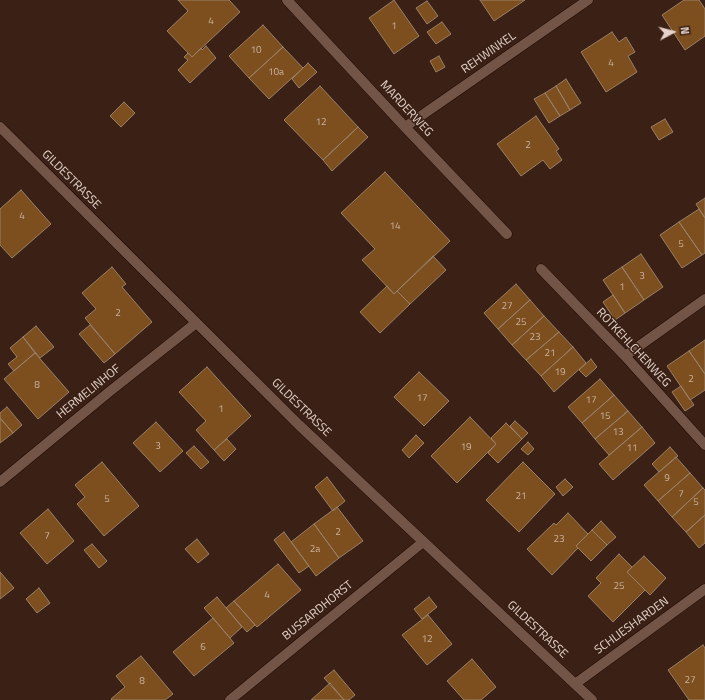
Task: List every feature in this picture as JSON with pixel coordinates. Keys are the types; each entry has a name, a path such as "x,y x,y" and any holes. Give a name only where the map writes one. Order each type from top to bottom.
{"street":[{"name":"MARDERWEG","path":"288,0 405,127 507,234"},
{"name":"REHWINKEL","path":"405,127 588,0"},
{"name":"GILDESTRASSE","path":"0,127 299,426 592,700"},
{"name":"ROTKEHLCHENWEG","path":"541,269 625,356 705,445"},
{"path":"625,356 705,299"},
{"name":"HERMELINHOF","path":"0,482 109,392 196,323"},
{"name":"BUSSARDHORST","path":"230,700 423,542"},
{"name":"SCHLIESHARDEN","path":"574,684 705,589"}],"building":[{"path":"178,0 229,0 240,12 192,57 167,31 188,11"},
{"path":"394,0 419,36 394,54 369,18"},
{"path":"480,0 525,0 494,21"},
{"path":"684,0 699,0 705,9 705,36 685,50 662,15"},
{"path":"427,1 438,16 427,24 416,8"},
{"path":"442,22 451,34 436,44 427,32"},
{"path":"263,25 283,47 249,78 229,56"},
{"path":"612,32 619,42 626,37 635,52 628,56 637,72 606,92 581,52"},
{"path":"206,46 216,58 190,83 178,70 188,60 184,57 188,53 192,57 201,48 202,50"},
{"path":"283,47 303,68 269,99 249,78"},
{"path":"439,56 445,67 436,72 430,61"},
{"path":"308,63 317,72 299,88 292,79"},
{"path":"566,79 581,103 570,110 556,86"},
{"path":"320,86 358,127 323,160 284,120"},
{"path":"556,86 570,110 560,116 545,93"},
{"path":"545,93 560,116 549,123 534,99"},
{"path":"124,102 135,113 121,127 110,116"},
{"path":"536,116 559,149 556,151 562,160 550,169 543,160 521,176 497,144"},
{"path":"665,119 673,132 659,140 651,127"},
{"path":"358,127 368,137 332,171 323,160"},
{"path":"385,172 450,241 394,294 362,260 375,249 341,213"},
{"path":"21,190 51,224 12,258 0,245 0,209"},
{"path":"705,198 705,218 696,204"},
{"path":"699,209 705,218 705,253 702,255 679,222"},
{"path":"679,222 702,255 682,268 660,235"},
{"path":"641,254 663,287 644,300 622,267"},
{"path":"433,256 446,270 410,304 397,291"},
{"path":"112,267 126,284 122,287 152,322 115,354 85,318 96,309 82,293"},
{"path":"622,267 644,300 625,313 603,280"},
{"path":"516,284 530,300 498,329 484,313"},
{"path":"387,286 394,294 397,291 410,304 380,333 360,312"},
{"path":"613,295 625,313 615,320 603,302"},
{"path":"530,300 544,316 512,345 498,329"},
{"path":"544,316 559,332 526,360 512,345"},
{"path":"90,325 115,354 104,363 79,334"},
{"path":"36,326 54,347 40,358 23,337"},
{"path":"559,332 573,347 541,376 526,360"},
{"path":"23,337 35,353 14,371 8,364 17,357 10,348"},
{"path":"705,340 705,374 689,351"},
{"path":"573,347 586,363 554,392 541,376"},
{"path":"689,351 705,374 705,390 690,400 667,366"},
{"path":"35,353 69,392 38,419 4,379"},
{"path":"591,359 597,367 586,377 579,370"},
{"path":"207,367 251,416 214,450 196,430 206,421 179,392"},
{"path":"419,372 449,401 424,426 394,397"},
{"path":"600,379 614,395 582,423 568,407"},
{"path":"681,386 694,405 685,411 672,392"},
{"path":"614,395 628,411 595,439 582,423"},
{"path":"7,407 22,425 13,433 0,418 0,413"},
{"path":"628,411 642,427 609,455 595,439"},
{"path":"470,417 496,444 457,483 431,456"},
{"path":"0,418 13,433 0,443"},
{"path":"515,421 528,433 522,439 510,426"},
{"path":"156,422 183,451 160,472 133,443"},
{"path":"506,423 522,439 498,463 488,453 496,444 491,438"},
{"path":"642,427 655,443 613,480 599,464"},
{"path":"416,435 424,443 409,458 402,450"},
{"path":"227,439 236,449 224,461 214,450"},
{"path":"528,442 534,449 528,455 521,449"},
{"path":"194,446 209,462 201,469 186,453"},
{"path":"670,447 678,456 659,472 652,464"},
{"path":"676,457 690,473 658,501 644,485"},
{"path":"102,462 139,506 104,536 77,504 85,497 75,485"},
{"path":"523,462 555,494 519,532 486,500"},
{"path":"690,473 703,488 672,517 658,501"},
{"path":"327,477 345,501 333,511 315,487"},
{"path":"565,479 573,487 563,496 556,487"},
{"path":"703,488 705,490 705,515 686,532 672,517"},
{"path":"337,507 363,541 339,558 314,524"},
{"path":"48,509 74,541 47,564 20,533"},
{"path":"568,513 588,534 576,546 578,548 552,575 527,549 554,523 556,525"},
{"path":"705,515 705,543 699,548 686,532"},
{"path":"601,521 616,537 607,545 592,530"},
{"path":"314,524 339,558 316,576 291,542"},
{"path":"592,530 607,545 591,561 576,546"},
{"path":"284,532 309,566 299,573 274,540"},
{"path":"197,539 209,554 198,563 185,549"},
{"path":"92,544 107,561 99,568 84,550"},
{"path":"619,554 632,567 627,572 645,590 613,622 588,596 601,583 596,578"},
{"path":"644,556 666,578 650,595 627,572"},
{"path":"278,564 301,590 257,627 234,601"},
{"path":"0,572 14,588 0,599"},
{"path":"39,588 50,603 37,613 26,599"},
{"path":"217,597 242,627 230,638 204,608"},
{"path":"429,597 437,607 422,619 414,609"},
{"path":"234,601 255,625 247,632 226,608"},
{"path":"428,615 452,644 427,665 402,635"},
{"path":"213,618 234,643 194,676 173,652"},
{"path":"703,645 705,648 705,700 689,700 668,670"},
{"path":"141,656 173,694 165,700 112,700 111,699 125,687 116,676"},
{"path":"472,659 496,687 481,700 464,700 447,681"},
{"path":"334,670 355,695 349,700 344,700 324,678"},
{"path":"330,683 344,700 311,700"}]}
